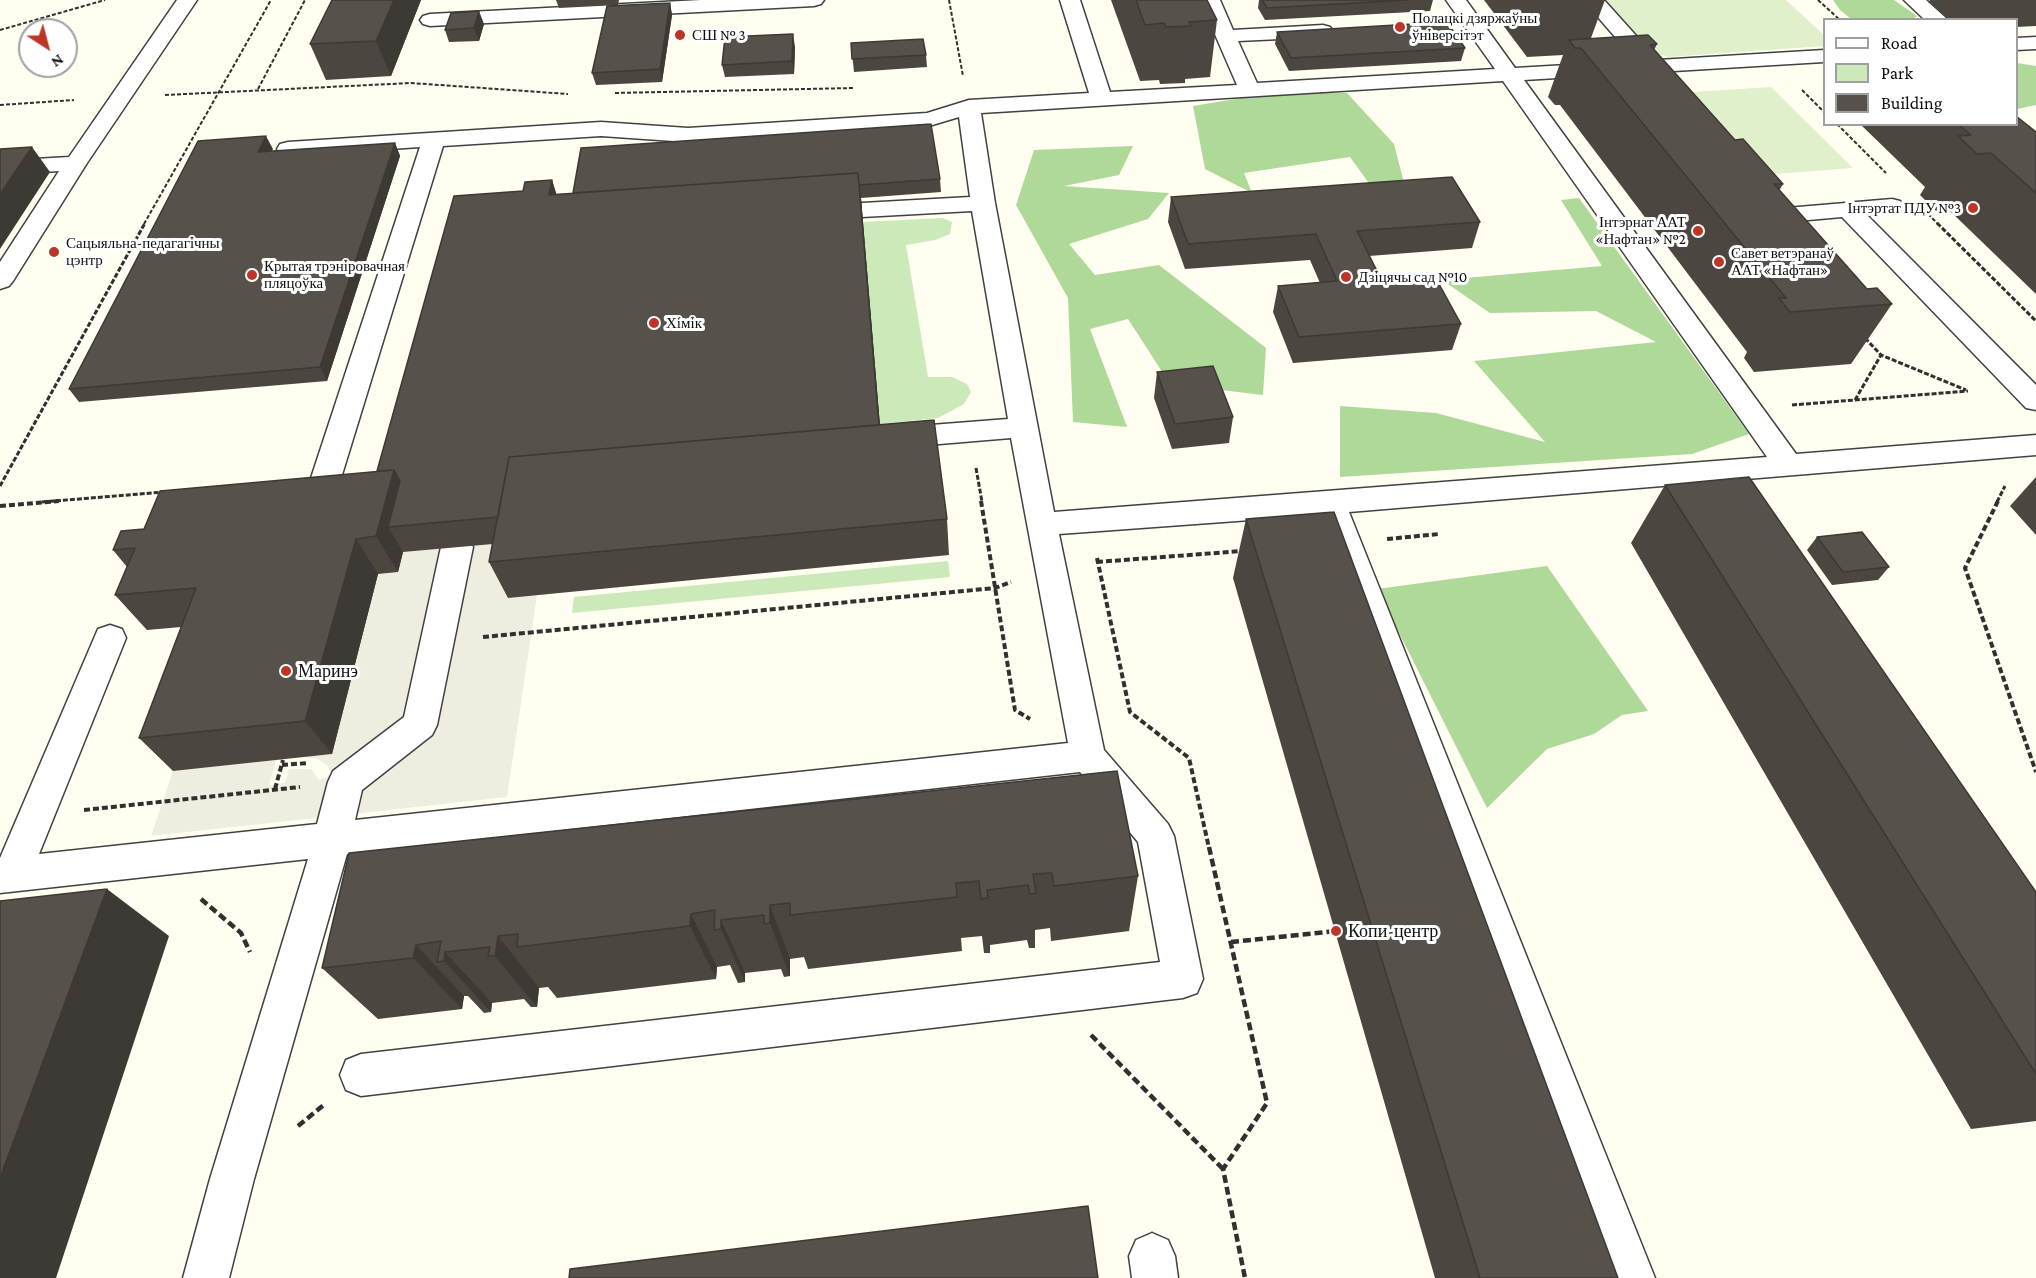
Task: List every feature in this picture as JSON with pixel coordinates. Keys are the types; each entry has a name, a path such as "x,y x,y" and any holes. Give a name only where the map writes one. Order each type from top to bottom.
{"street":[{"path":"0,281 76,163 187,0"},
{"path":"430,20 639,5 814,0"},
{"path":"1070,0 1102,99"},
{"path":"1210,0 1250,91"},
{"path":"1456,0 1460,23 1510,75 1788,465"},
{"path":"1593,0 1652,66"},
{"path":"1914,0 1936,18"},
{"path":"1226,36 1343,30"},
{"path":"2018,45 2036,43"},
{"path":"288,149 601,129 688,135 929,119 969,107 1823,56"},
{"path":"361,1075 1183,979 1155,836 1088,756 1049,567 983,203 969,107"},
{"path":"326,478 434,140"},
{"path":"0,168 76,163"},
{"path":"862,210 983,203"},
{"path":"1775,216 1892,206"},
{"path":"1848,210 2036,401"},
{"path":"881,439 1025,427"},
{"path":"1042,524 1330,503 1726,485 1788,465 2036,445"},
{"path":"1330,503 1632,1278"},
{"path":"207,1278 232,1179 346,782 420,724 457,547"},
{"path":"6,875 36,815 110,638"},
{"path":"6,875 1088,756"}],"path":[{"path":"0,30 105,0"},
{"path":"0,486 217,92 271,0"},
{"path":"258,90 305,0"},
{"path":"949,0 969,107"},
{"path":"1818,0 1838,18"},
{"path":"0,105 411,83 573,94"},
{"path":"608,93 856,88"},
{"path":"1839,126 1893,180"},
{"path":"1926,212 2036,321"},
{"path":"1855,400 1881,355"},
{"path":"1761,429 1786,405 1968,391"},
{"path":"970,431 1015,710 1088,756"},
{"path":"1994,486 2015,484"},
{"path":"2005,485 1965,568 2036,772"},
{"path":"0,506 170,492 166,502"},
{"path":"1346,543 1450,533"},
{"path":"437,642 995,588 1049,567 1251,550"},
{"path":"275,789 283,762 290,764"},
{"path":"36,815 346,782"},
{"path":"199,897 241,933 281,1013"},
{"path":"1231,942 1336,931"},
{"path":"1050,994 1223,1169"}],"green space":[{"path":"1605,0 1786,0 1823,34 1823,46 1668,57 1652,52"},
{"path":"1833,0 1894,0 1917,16 1914,18 1850,18"},
{"path":"2018,63 2036,66 2036,105 2018,109"},
{"path":"1771,87 1853,168 1736,177 1662,94"},
{"path":"1271,93 1347,93 1394,144 1404,183 1371,186 1350,157 1244,173 1252,193 1205,169 1193,106"},
{"path":"1133,146 1119,175 1064,186 1169,193 1148,219 1069,244 1095,275 1159,265 1266,348 1263,395 1170,384 1128,319 1090,329 1127,427 1073,422 1068,298 1016,205 1034,150"},
{"path":"1579,198 1749,434 1692,454 1340,477 1340,406 1436,413 1545,442 1474,361 1656,342 1596,311 1490,313 1442,280 1602,266 1561,200"},
{"path":"943,218 952,222 950,234 935,240 906,245 928,377 952,377 967,384 971,392 964,404 938,418 880,424 863,222"},
{"path":"948,561 950,577 572,613 574,597"},
{"path":"1547,566 1648,711 1622,715 1594,734 1547,749 1487,808 1377,589"}],"shaded area":[{"path":"517,542 537,595 507,797 151,836 173,771 276,760 269,785 285,783 289,769 311,769 319,780 331,775 328,766 318,759 304,757 332,754 378,574 398,572 403,552"}],"building":[{"path":"332,0 394,0 376,41 310,44"},
{"path":"1136,0 1207,0 1217,20 1189,22 1191,26 1166,27 1164,23 1145,25"},
{"path":"1262,0 1407,0 1267,8"},
{"path":"670,3 660,69 592,73 607,6"},
{"path":"479,11 474,28 445,30 451,13"},
{"path":"1447,22 1465,48 1291,58 1277,32"},
{"path":"793,34 792,61 722,65 725,37"},
{"path":"1648,35 1657,44 1650,45 1735,140 1743,139 1783,184 1774,184 1867,289 1877,288 1892,304 1790,312 1779,298 1786,298 1581,48 1575,48 1569,40"},
{"path":"923,39 926,55 852,59 851,43"},
{"path":"2018,118 2036,132 2036,193 1991,153 1977,154 1958,136 1971,135 1960,126 2018,126"},
{"path":"931,124 940,179 859,185 858,173 573,193 581,148"},
{"name":"Крытая трэніровачная пляцоўка","path":"266,136 258,152 395,143 320,367 69,389 198,141"},
{"path":"32,147 0,194 0,149"},
{"name":"Хімік","path":"858,173 879,425 509,457 498,517 388,527 400,481 394,470 377,471 454,196 523,191 525,182 552,180 549,195"},
{"path":"1452,177 1480,222 1357,231 1380,277 1433,273 1461,324 1299,337 1278,286 1337,281 1316,234 1188,244 1171,197"},
{"path":"1213,366 1233,417 1175,424 1157,372"},
{"path":"934,420 947,519 489,562 509,457"},
{"path":"394,470 376,536 356,539 305,721 139,738 196,588 115,595 135,548 113,550 121,531 144,529 160,491"},
{"path":"1749,477 2036,892 2036,1074 1665,485"},
{"path":"1334,512 1618,1278 1480,1278 1246,519"},
{"path":"1862,532 1889,567 1843,572 1817,537"},
{"path":"1117,771 1138,876 1054,886 1052,873 1033,874 1036,893 1030,894 1028,885 987,890 988,898 981,899 979,881 956,883 957,897 790,915 790,903 770,905 770,923 764,924 764,915 721,920 721,929 714,930 715,910 691,914 690,926 517,947 518,934 498,936 495,956 488,956 490,947 445,952 444,961 437,962 441,941 416,945 413,958 322,968 349,853"},
{"path":"107,889 0,1178 0,901"},
{"path":"1088,1206 1098,1278 569,1278 570,1269"}],"place":[{"name":"Полацкі дзяржаўны ўніверсітэт","path":"1400,27"},
{"name":"СШ № 3","path":"680,35"},
{"name":"Інтэртат ПДУ №3","path":"1973,208"},
{"name":"Інтэрнат ААТ «Нафтан» №2","path":"1698,231"},
{"name":"Сацыяльна-педагагічны цэнтр","path":"54,252"},
{"name":"Савет ветэранаў ААТ «Нафтан»","path":"1719,262"},
{"name":"Крытая трэніровачная пляцоўка","path":"252,275"},
{"name":"Дзіцячы сад №10","path":"1346,277"},
{"name":"Хімік","path":"654,323"},
{"name":"Маринэ","path":"286,671"},
{"name":"Копи-центр","path":"1336,931"}]}
